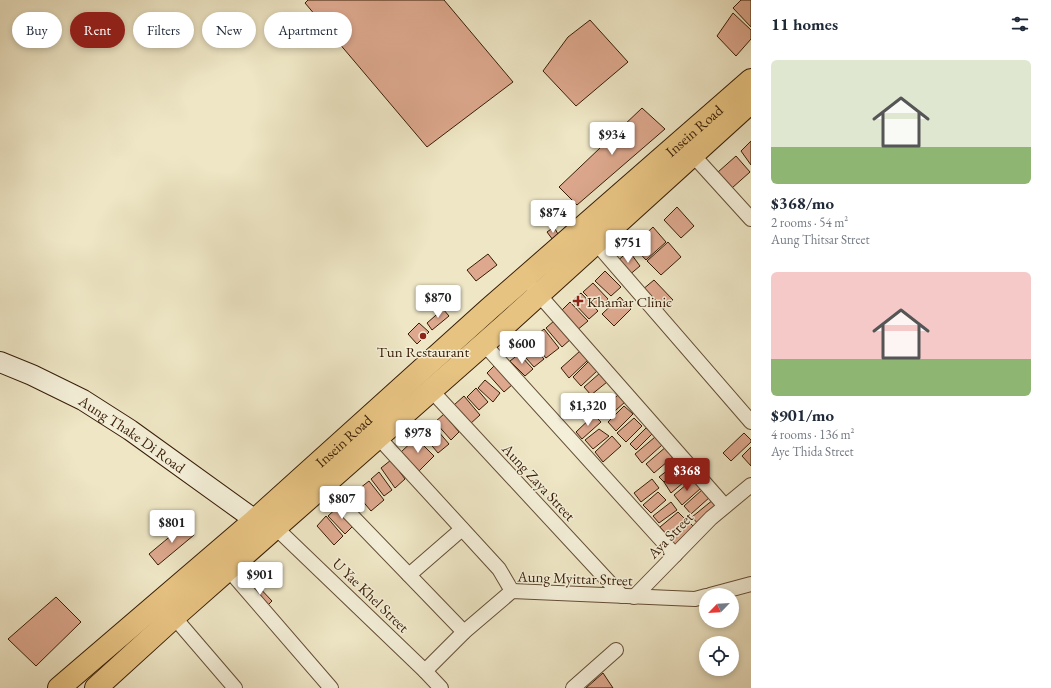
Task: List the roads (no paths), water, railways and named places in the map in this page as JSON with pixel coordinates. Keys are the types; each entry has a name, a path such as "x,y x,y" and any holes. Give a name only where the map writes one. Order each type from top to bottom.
{"main road":[{"name":"Insein Road","path":"59,688 255,520 525,278 751,80"},
{"name":"Insein Road","path":"97,688 228,569 484,344 692,154 750,107"},
{"name":"Aung Thake Di Road","path":"0,362 32,375 83,400 130,430 255,520 276,528"}],"street":[{"path":"692,154 751,219"},
{"path":"596,243 751,422"},
{"path":"525,278 538,295 725,506"},
{"path":"484,344 675,555"},
{"name":"Aung Zaya Street","path":"431,390 628,596"},
{"path":"378,437 499,569 512,591"},
{"name":"Aya Street","path":"628,596 675,555 711,518 751,485"},
{"path":"322,486 464,632"},
{"name":"U Yae Khel Street","path":"276,528 441,688"},
{"path":"409,575 462,529"},
{"path":"228,569 331,688"},
{"path":"736,588 751,584"},
{"name":"Aung Myittar Street","path":"425,671 464,632 512,591 695,599 699,598"},
{"path":"174,617 235,688"},
{"path":"573,688 616,650"}],"place":[{"name":"Khamar Clinic","path":"578,301"},
{"name":"Tun Restaurant","path":"423,336"}]}
